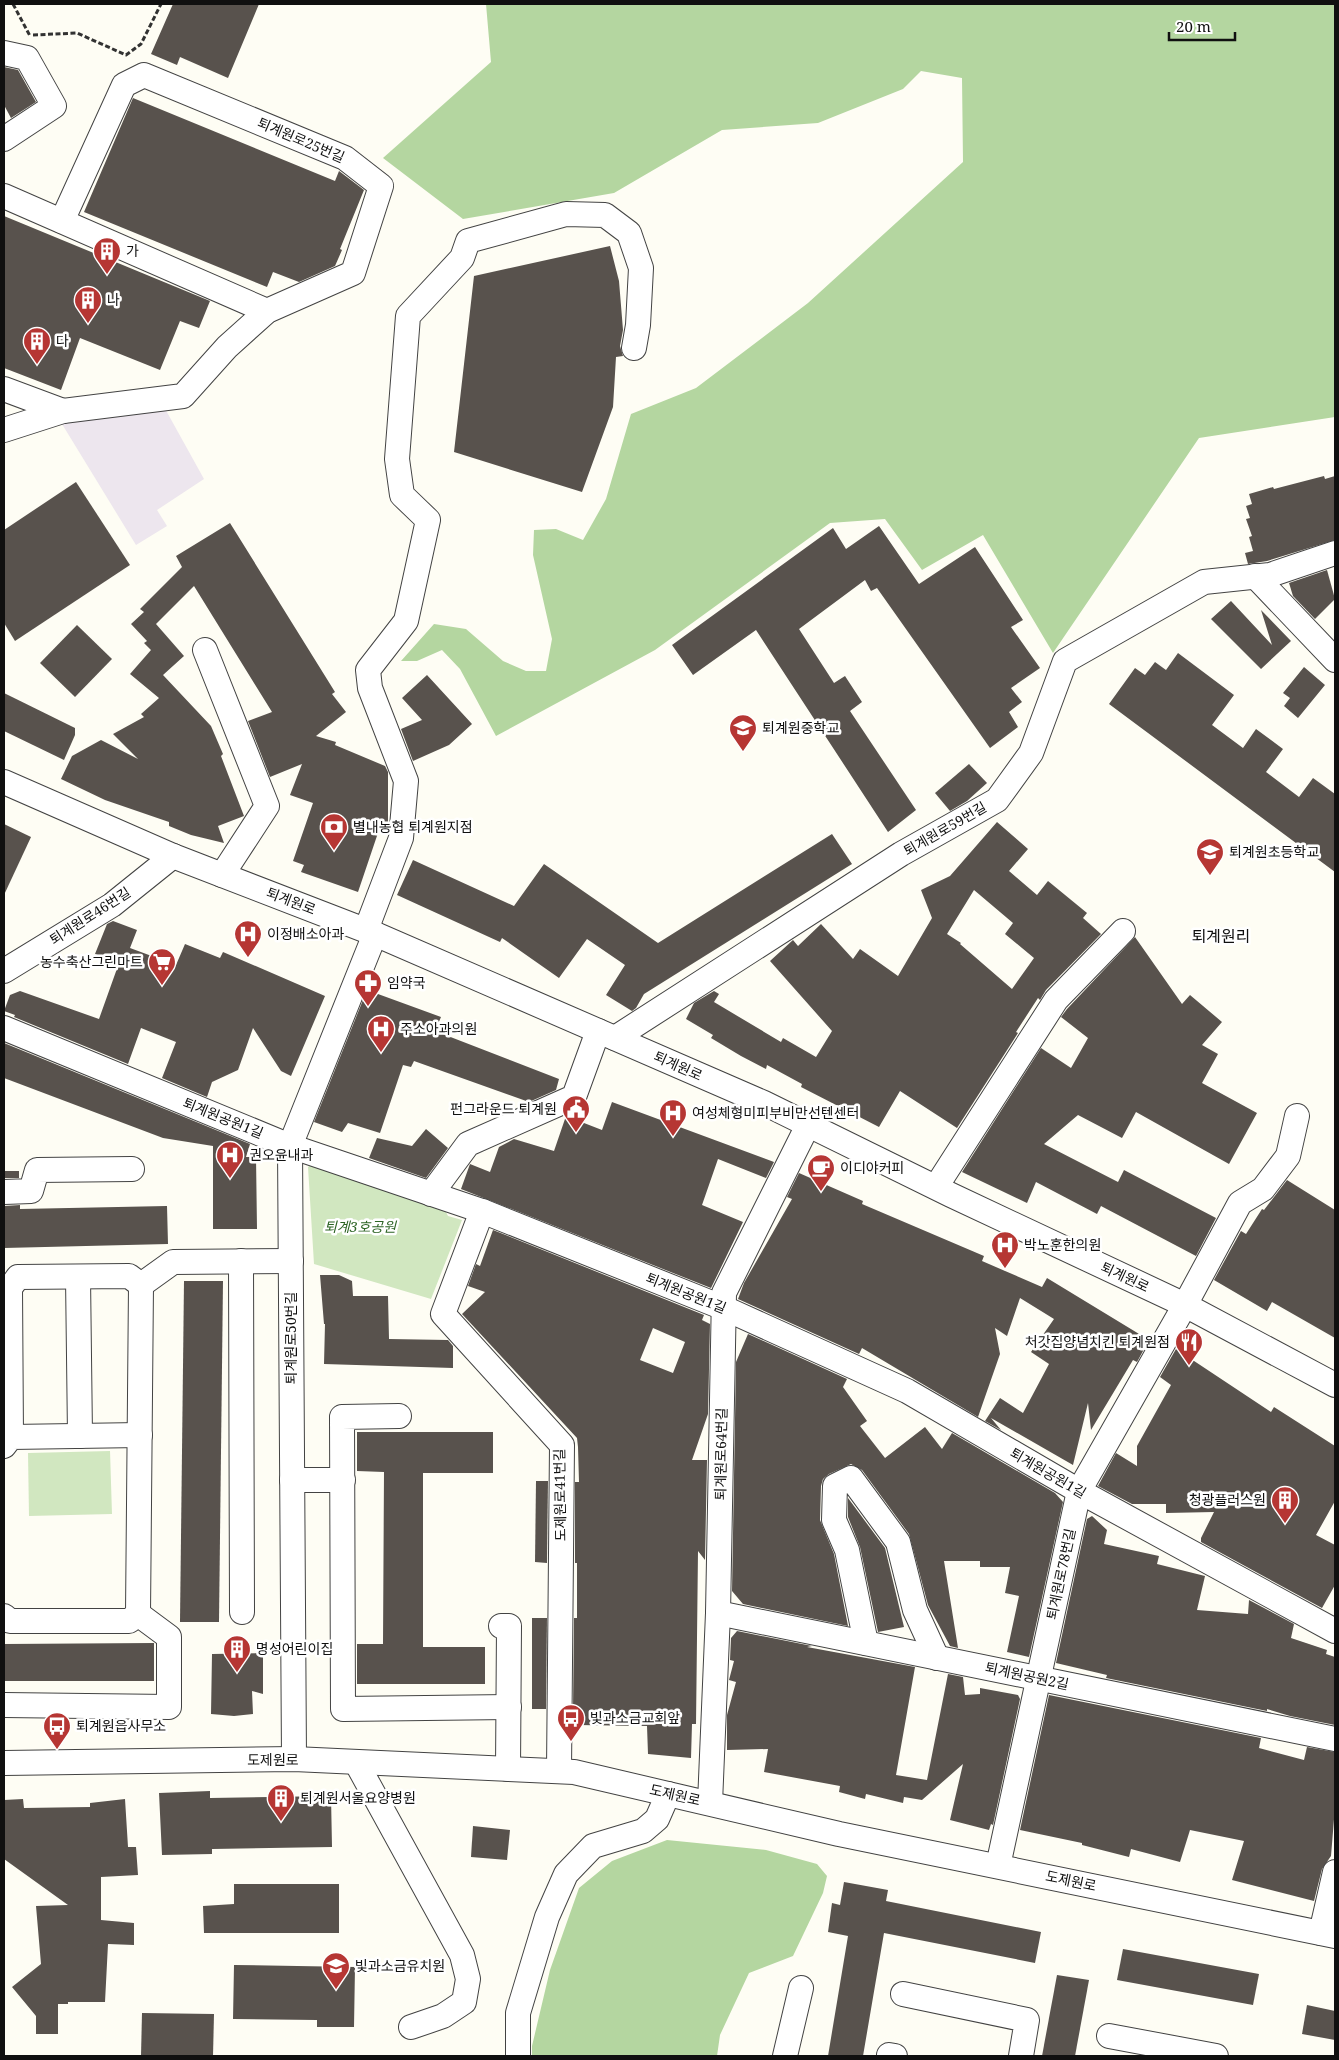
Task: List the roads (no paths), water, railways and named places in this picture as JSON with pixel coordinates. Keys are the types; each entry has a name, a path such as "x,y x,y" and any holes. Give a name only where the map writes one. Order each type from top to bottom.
{"street":[{"path":"4,53 29,46 54,106 4,139"},
{"name":"퇴계원로25번길","path":"4,430 63,411 183,396 227,347 267,311 353,273 381,186 345,158 144,75 124,84 62,221"},
{"path":"4,196 267,311"},
{"name":"퇴계원로50번길","path":"294,1759 290,1146 370,932 401,838 406,780 370,688 368,670 406,620 428,520 402,495 397,459 408,316 462,258 468,240 566,214 605,215 628,234 641,268 638,325 634,348"},
{"path":"4,389 63,411"},
{"name":"퇴계원로59번길","path":"607,1035 902,854 997,800 1031,753 1065,661 1204,582 1270,575 1335,553"},
{"path":"1255,576 1335,659"},
{"path":"205,650 267,806 222,875"},
{"name":"퇴계원로","path":"4,782 173,856 370,932 808,1124 1185,1305 1335,1385"},
{"name":"퇴계원로46번길","path":"4,971 112,905 173,856"},
{"path":"936,1187 1056,1000 1123,931"},
{"name":"퇴계원공원1길","path":"4,1028 290,1146 482,1211 724,1308 907,1391 1078,1491 1335,1631"},
{"path":"431,1194 468,1144 574,1097 607,1035"},
{"name":"퇴계원로78번길","path":"998,1866 1078,1491 1185,1305 1240,1203 1263,1189 1288,1156 1297,1116"},
{"name":"퇴계원로64번길","path":"710,1803 718,1613 724,1294 808,1124"},
{"path":"4,1192 31,1191 37,1170 132,1169"},
{"name":"도제원로41번길","path":"482,1211 443,1314 562,1445 559,1771"},
{"path":"241,1261 242,1612"},
{"path":"141,1285 173,1262 291,1261"},
{"path":"140,1435 80,1436 7,1442 10,1288 18,1277 128,1276 141,1285"},
{"path":"78,1277 80,1436"},
{"path":"138,1614 141,1285"},
{"path":"399,1416 342,1417 343,1709 509,1707"},
{"path":"866,1643 847,1550 834,1520 835,1486 851,1478 898,1542 915,1610 937,1658"},
{"path":"292,1480 343,1480"},
{"name":"퇴계원공원2길","path":"718,1613 1335,1739"},
{"path":"4,1616 10,1621 128,1621 138,1614"},
{"path":"4,1705 169,1707 169,1637 138,1614"},
{"path":"501,1626 510,1626 508,1769"},
{"name":"도제원로","path":"4,1763 294,1759 574,1772 839,1834 1328,1935"},
{"path":"356,1762 462,1955 468,1979 464,2002 443,2016 411,2027"},
{"path":"518,2056 518,2014 547,1917 566,1874 592,1846 643,1831 657,1819 668,1794"},
{"path":"1328,1935 1335,1872"},
{"path":"784,2056 801,1988"},
{"path":"903,1994 1028,2020 1021,2056"},
{"path":"1109,2036 1216,2056"}],"place":[{"name":"가","path":"107,275"},
{"name":"나","path":"88,324"},
{"name":"다","path":"37,365"},
{"name":"퇴계원중학교","path":"743,752"},
{"name":"별내농협 퇴계원지점","path":"334,851"},
{"name":"퇴계원초등학교","path":"1210,876"},
{"name":"이정배소아과","path":"248,958"},
{"name":"농수축산그린마트","path":"162,986"},
{"name":"임약국","path":"368,1007"},
{"name":"주소아과의원","path":"381,1053"},
{"name":"펀그라운드 퇴계원","path":"576,1133"},
{"name":"여성체형미피부비만선텐센터","path":"673,1137"},
{"name":"권오윤내과","path":"230,1179"},
{"name":"이디야커피","path":"821,1192"},
{"name":"박노훈한의원","path":"1005,1269"},
{"name":"처갓집양념치킨 퇴계원점","path":"1189,1366"},
{"name":"청광플러스원","path":"1285,1524"},
{"name":"명성어린이집","path":"237,1673"},
{"name":"빛과소금교회앞","path":"571,1742"},
{"name":"퇴계원읍사무소","path":"57,1750"},
{"name":"퇴계원서울요양병원","path":"281,1822"},
{"name":"빛과소금유치원","path":"336,1990"}],"district":[{"name":"퇴계원리","path":"1221,936"}],"park label":[{"name":"퇴계3호공원","path":"360,1227"}]}
